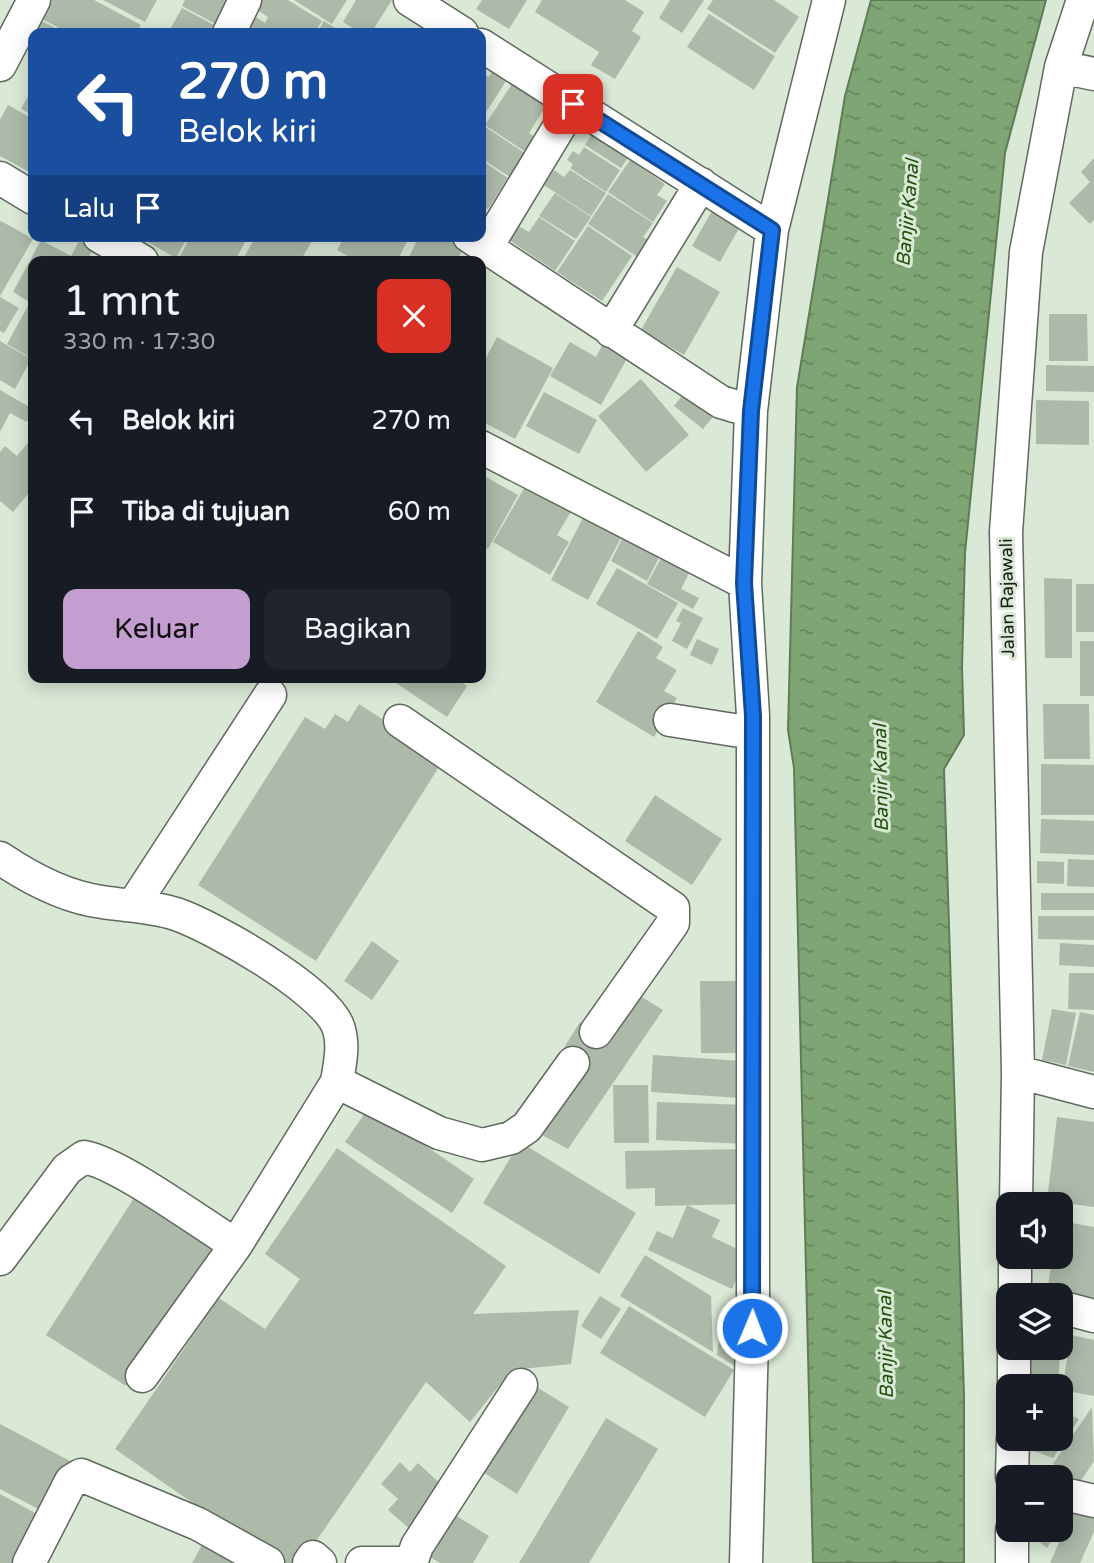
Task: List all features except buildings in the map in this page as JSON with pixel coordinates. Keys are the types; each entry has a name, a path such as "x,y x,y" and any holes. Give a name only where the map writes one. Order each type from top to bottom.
{"street":[{"path":"0,65 34,0"},
{"path":"231,28 245,0"},
{"path":"410,0 446,28"},
{"path":"746,1563 753,1302 753,733 744,583 751,411 772,230 829,0"},
{"name":"Jalan Rajawali","path":"1016,1192 1018,1072 1006,532 1026,251 1061,67 1083,0"},
{"path":"486,48 772,230"},
{"path":"1061,67 1094,74"},
{"path":"486,229 573,104"},
{"path":"0,178 28,195"},
{"path":"611,331 701,184"},
{"path":"477,242 721,401 751,411"},
{"path":"486,450 744,583"},
{"path":"134,904 270,695"},
{"path":"670,720 753,733"},
{"path":"400,721 673,908 673,923 596,1032"},
{"path":"0,858 38,881 70,895 102,902 134,904 201,923 227,936 317,999 337,1024 341,1039 337,1082 236,1245 142,1376"},
{"path":"337,1082 439,1133 482,1145 511,1138 527,1127 573,1063"},
{"path":"1018,1072 1094,1092"},
{"path":"0,1259 66,1169 84,1157 94,1159 139,1185 236,1245"},
{"path":"1073,1310 1094,1316"},
{"path":"411,1563 417,1546 521,1385"},
{"path":"29,1563 71,1481 81,1475 198,1524 268,1563"},
{"path":"1073,1496 1094,1502"},
{"path":"1012,1542 1012,1563"},
{"path":"309,1563 313,1557 320,1563"},
{"path":"362,1563 398,1563"}],"water":[{"name":"Banjir Kanal","path":"871,0 1046,0 1005,153 965,553 962,667 964,735 944,769 964,1395 964,1563 813,1563 794,768 788,730 797,387 845,96"}],"route":[{"path":"573,104 772,230 757,340 751,411 744,583 753,716 752,1328"}]}
